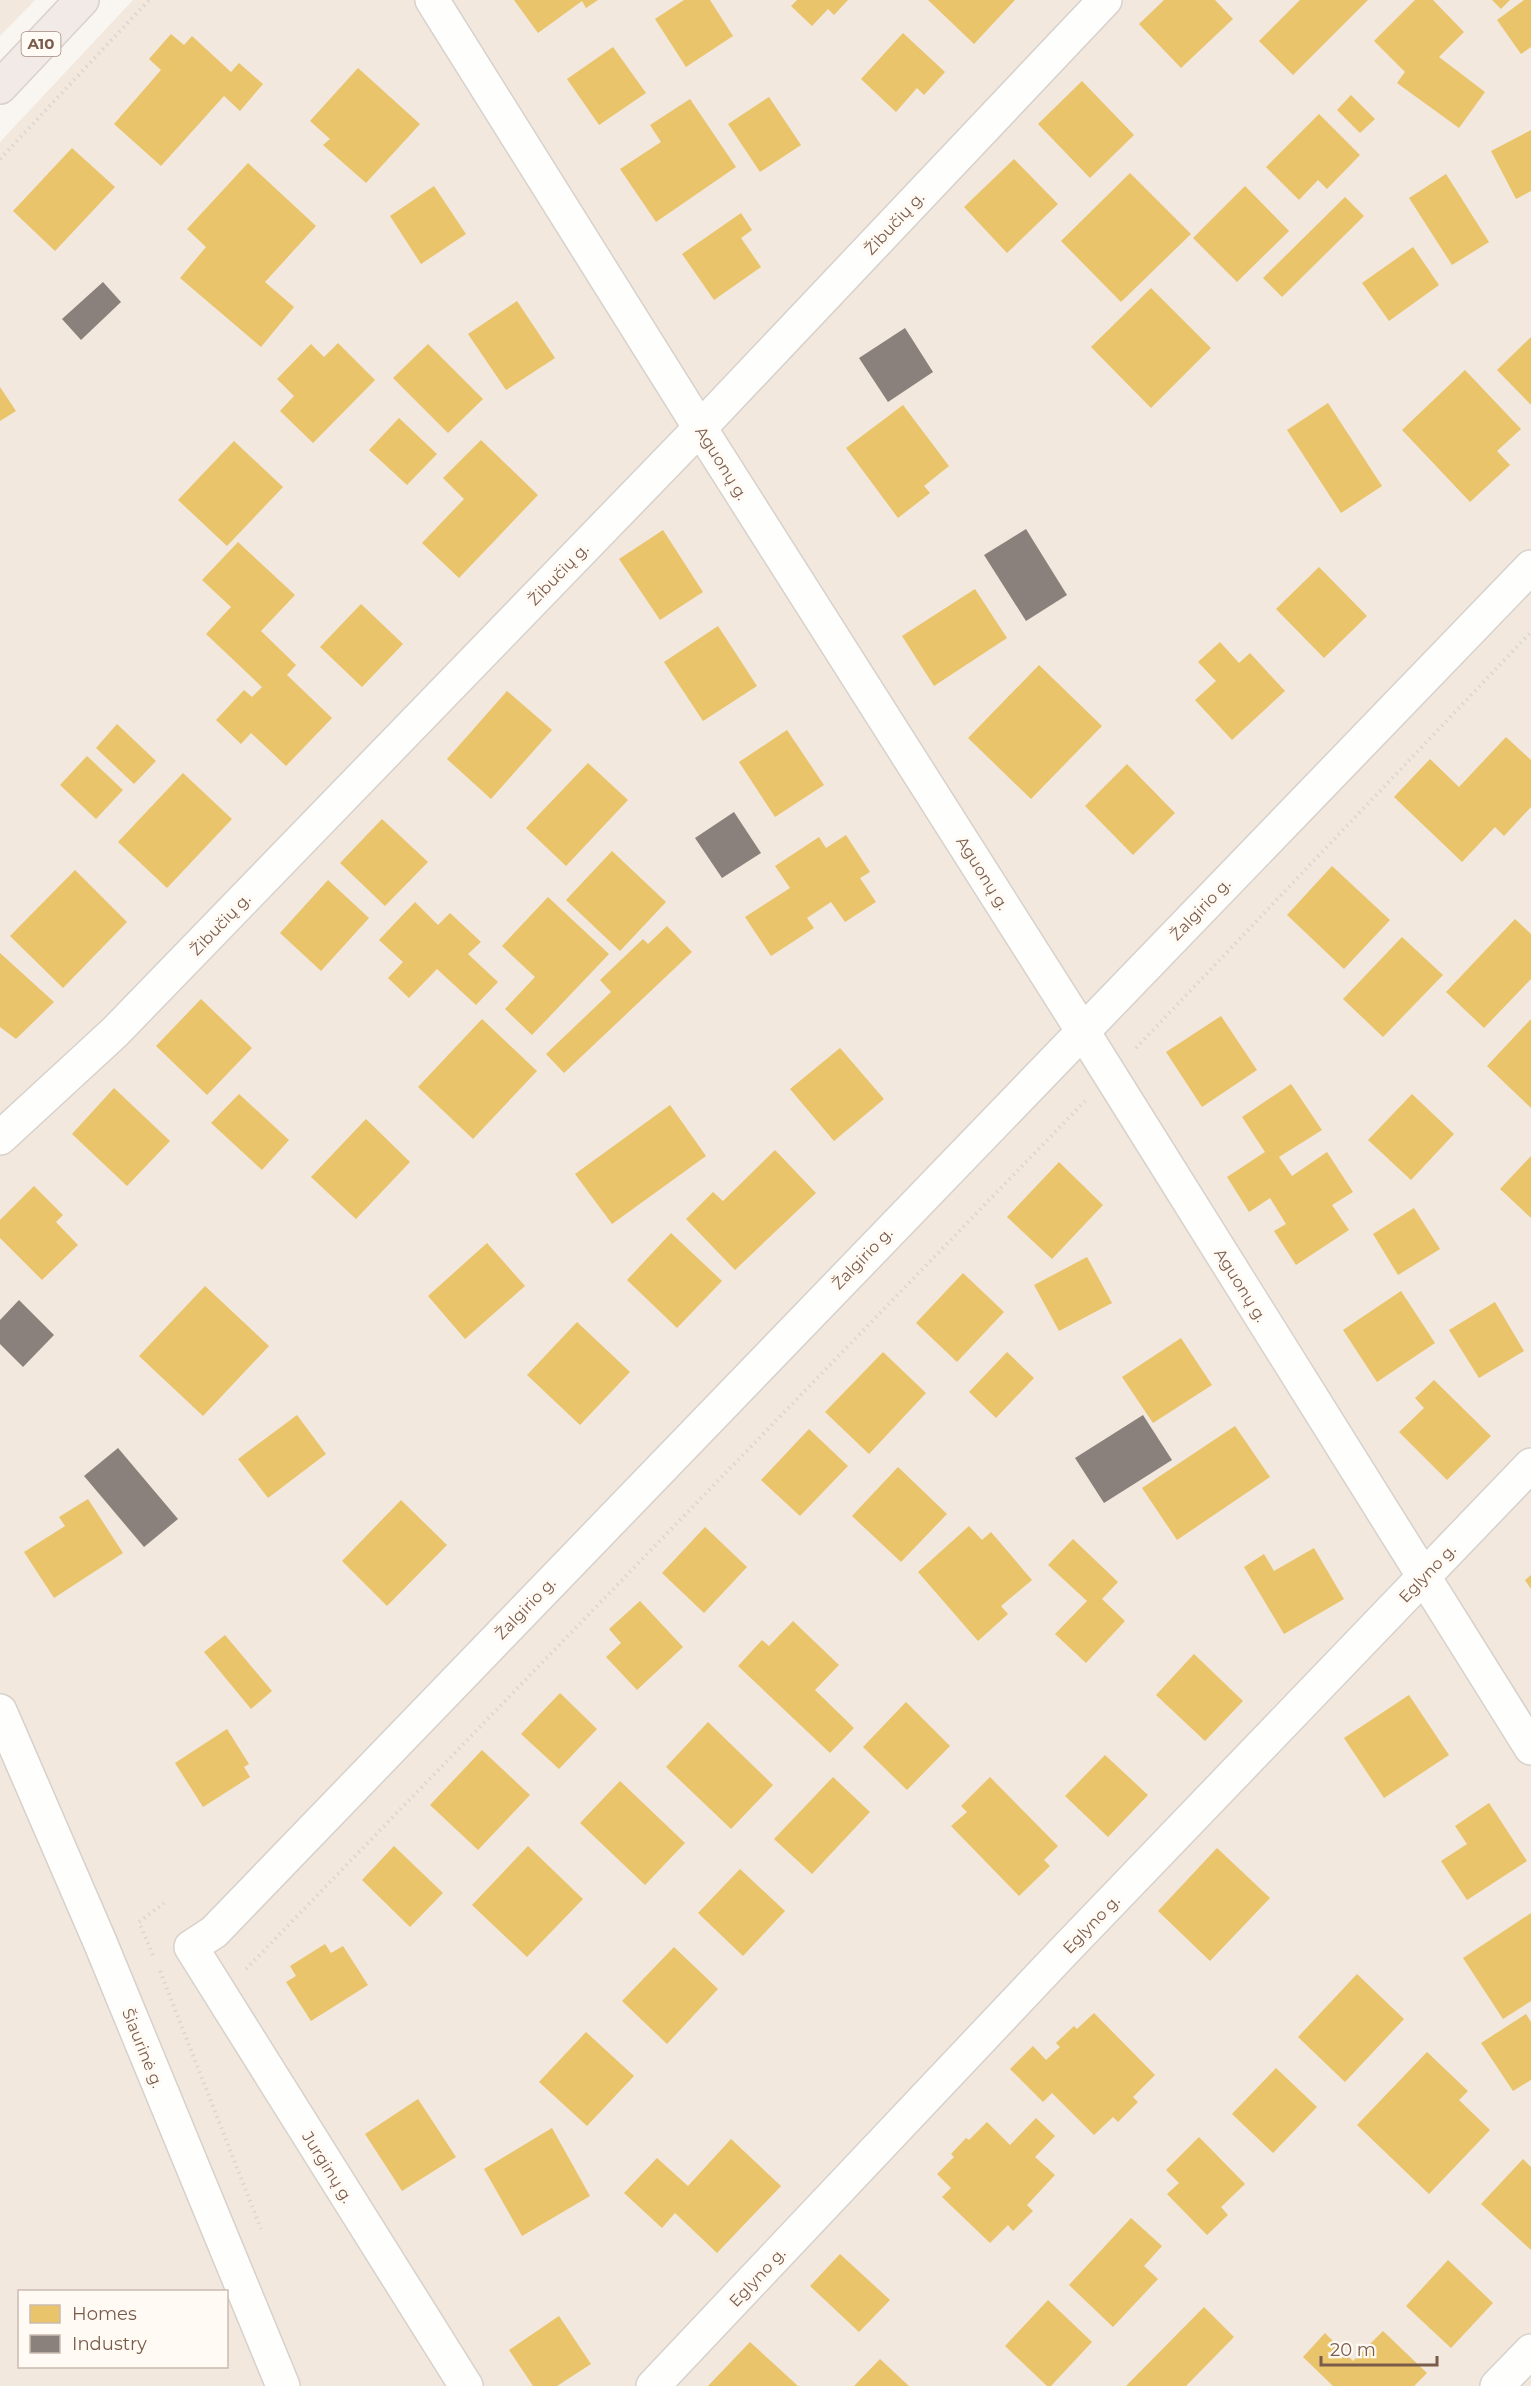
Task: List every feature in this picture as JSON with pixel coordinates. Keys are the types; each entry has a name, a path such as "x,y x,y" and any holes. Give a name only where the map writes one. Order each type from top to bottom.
{"highway":[{"name":"A10","path":"0,87 82,0"}],"street":[{"name":"Aguonų g.","path":"432,0 1082,1030 1531,1748"},
{"name":"Žibučių g.","path":"0,1138 115,1032 700,428 1105,0"},
{"name":"Žalgirio g.","path":"191,1947 214,1932 1531,567"},
{"name":"Eglyno g.","path":"653,2386 1531,1465"},
{"name":"Šiaurinė g.","path":"0,1711 100,1942 283,2386"},
{"name":"Jurginų g.","path":"191,1947 466,2386"},
{"path":"1497,2386 1531,2351"}],"path":[{"path":"0,159 149,0"},
{"path":"220,1995 1110,1075 1531,632"},
{"path":"164,1903 139,1922 182,2023 262,2232"}],"shaded area":[{"path":"0,0 35,0 0,36"},
{"path":"133,0 1531,0 1531,2386 0,2386 0,142"}],"building: Homes":[{"path":"514,0 598,0 586,8 582,1 538,33"},
{"path":"684,0 710,0 733,36 686,67 655,19"},
{"path":"797,0 848,0 834,15 828,9 812,26 791,6"},
{"path":"928,0 1015,0 974,44"},
{"path":"1164,0 1215,0 1233,19 1181,68 1139,24"},
{"path":"1300,0 1368,0 1293,75 1259,41"},
{"path":"1415,0 1433,0 1464,32 1439,57 1485,92 1459,128 1397,83 1405,72 1374,41"},
{"path":"1492,0 1510,0 1501,9"},
{"path":"1524,0 1531,0 1531,47 1521,54 1497,20"},
{"path":"903,33 945,72 924,95 917,88 896,112 861,79"},
{"path":"171,34 184,45 192,36 231,72 239,63 263,84 240,111 224,96 161,166 114,124 161,70 149,59"},
{"path":"613,47 646,93 599,125 567,79"},
{"path":"358,68 420,124 366,183 323,145 330,139 310,121"},
{"path":"1082,81 1134,135 1090,178 1038,124"},
{"path":"1351,95 1375,119 1360,133 1337,110"},
{"path":"769,97 801,145 760,172 728,124"},
{"path":"690,99 736,167 656,222 620,169 661,142 650,125"},
{"path":"1319,114 1360,155 1327,189 1318,180 1299,200 1266,167"},
{"path":"1531,130 1531,191 1516,199 1491,151"},
{"path":"72,148 115,187 55,251 13,211"},
{"path":"1014,159 1058,204 1007,253 964,207"},
{"path":"248,163 316,226 265,282 294,307 261,347 180,278 206,247 187,229"},
{"path":"1130,173 1191,234 1121,302 1061,241"},
{"path":"1446,174 1489,242 1452,265 1409,198"},
{"path":"434,186 466,234 421,264 390,216"},
{"path":"1245,186 1289,231 1237,282 1193,238"},
{"path":"1345,197 1364,216 1282,297 1263,278"},
{"path":"741,213 752,230 741,238 761,267 714,300 682,254"},
{"path":"1413,247 1439,285 1389,321 1362,283"},
{"path":"1151,288 1211,348 1151,408 1091,347"},
{"path":"517,301 555,358 506,390 468,334"},
{"path":"1531,337 1531,405 1497,370"},
{"path":"338,343 375,380 313,443 280,411 294,396 277,379 311,344 324,357"},
{"path":"428,344 483,399 448,433 393,378"},
{"path":"1465,370 1521,429 1497,451 1510,465 1470,502 1402,430"},
{"path":"0,387 16,411 0,421"},
{"path":"1328,403 1382,486 1341,513 1287,430"},
{"path":"903,405 949,466 924,486 930,493 898,518 846,448"},
{"path":"399,418 437,454 407,485 369,450"},
{"path":"481,440 538,495 459,578 422,543 464,499 443,478"},
{"path":"234,441 283,487 227,546 178,500"},
{"path":"663,530 703,592 660,620 619,559"},
{"path":"238,542 295,595 261,631 296,665 287,675 332,718 286,766 251,733 241,744 216,720 244,690 252,697 262,687 206,634 231,607 202,580"},
{"path":"1319,567 1367,616 1324,658 1276,609"},
{"path":"975,589 1007,638 934,686 902,636"},
{"path":"361,604 403,644 362,687 320,647"},
{"path":"718,626 757,686 703,721 664,662"},
{"path":"1220,642 1239,663 1250,653 1285,691 1232,740 1195,700 1216,681 1198,662"},
{"path":"1039,665 1102,726 1031,799 968,738"},
{"path":"507,691 552,730 491,799 447,759"},
{"path":"117,724 156,761 134,784 96,748"},
{"path":"787,730 824,785 775,817 739,762"},
{"path":"1506,737 1531,760 1531,807 1504,836 1495,827 1462,862 1394,797 1430,759 1459,787"},
{"path":"87,756 123,790 96,819 60,785"},
{"path":"588,763 628,800 566,866 526,828"},
{"path":"1127,764 1175,813 1133,855 1085,806"},
{"path":"183,773 232,819 167,888 118,842"},
{"path":"382,819 428,862 385,906 340,863"},
{"path":"846,835 870,872 860,878 876,902 845,922 831,902 807,918 814,928 771,956 745,917 790,888 775,866 819,837 826,848"},
{"path":"612,851 666,902 620,951 566,900"},
{"path":"1332,866 1390,920 1344,969 1287,915"},
{"path":"75,870 127,922 63,988 10,936"},
{"path":"328,880 369,918 321,971 280,933"},
{"path":"548,897 609,954 532,1035 505,1009 535,977 502,946"},
{"path":"415,902 438,925 450,913 481,942 468,954 498,982 476,1005 437,969 409,998 388,978 403,962 379,940"},
{"path":"1515,919 1531,934 1531,979 1484,1028 1446,992"},
{"path":"667,926 692,952 564,1073 546,1054 611,992 600,980 643,939 648,944"},
{"path":"1402,937 1443,975 1383,1037 1343,999"},
{"path":"0,953 54,1002 16,1039 0,1027"},
{"path":"201,999 252,1048 207,1095 156,1046"},
{"path":"1221,1016 1257,1070 1202,1107 1166,1052"},
{"path":"482,1019 537,1071 473,1139 418,1087"},
{"path":"1531,1019 1531,1108 1487,1066"},
{"path":"840,1048 884,1099 834,1141 790,1089"},
{"path":"1291,1084 1322,1130 1279,1157 1292,1176 1327,1152 1353,1192 1332,1205 1349,1230 1296,1265 1274,1231 1286,1224 1270,1198 1249,1212 1227,1177 1265,1152 1242,1117"},
{"path":"114,1088 170,1141 127,1186 72,1134"},
{"path":"239,1094 289,1140 262,1170 211,1123"},
{"path":"1412,1094 1454,1134 1411,1180 1368,1140"},
{"path":"670,1105 706,1156 612,1224 575,1174"},
{"path":"366,1119 410,1162 356,1219 311,1177"},
{"path":"775,1150 816,1193 735,1270 686,1219 713,1192 723,1201"},
{"path":"1531,1156 1531,1218 1500,1189"},
{"path":"1059,1162 1103,1205 1052,1259 1007,1217"},
{"path":"34,1186 63,1215 56,1222 78,1245 42,1280 0,1238 0,1220"},
{"path":"1414,1208 1440,1249 1398,1275 1373,1234"},
{"path":"671,1233 722,1281 677,1328 627,1280"},
{"path":"487,1243 525,1286 465,1339 428,1296"},
{"path":"1087,1257 1112,1303 1059,1331 1034,1285"},
{"path":"963,1273 1004,1312 957,1362 916,1323"},
{"path":"205,1286 269,1346 203,1416 139,1356"},
{"path":"1401,1291 1435,1343 1377,1382 1343,1330"},
{"path":"1495,1302 1524,1351 1479,1378 1449,1330"},
{"path":"577,1322 630,1372 580,1425 527,1375"},
{"path":"1181,1338 1212,1385 1153,1423 1122,1377"},
{"path":"883,1352 926,1393 869,1454 825,1412"},
{"path":"1007,1352 1034,1378 996,1418 969,1392"},
{"path":"1434,1380 1491,1436 1447,1480 1399,1432 1424,1408 1415,1398"},
{"path":"297,1415 326,1454 268,1498 238,1459"},
{"path":"1235,1426 1270,1477 1177,1540 1142,1488"},
{"path":"809,1429 848,1466 800,1516 761,1480"},
{"path":"898,1467 947,1514 901,1562 852,1516"},
{"path":"88,1499 123,1553 54,1598 24,1552 65,1526 59,1517"},
{"path":"401,1500 447,1545 387,1606 342,1561"},
{"path":"969,1526 982,1540 991,1532 1032,1580 1001,1606 1008,1614 978,1641 918,1572"},
{"path":"705,1527 747,1567 704,1613 662,1573"},
{"path":"1073,1539 1118,1582 1102,1599 1125,1621 1086,1663 1055,1634 1087,1601 1048,1565"},
{"path":"1314,1548 1344,1599 1284,1634 1244,1567 1264,1554 1274,1571"},
{"path":"1531,1575 1531,1589 1525,1580"},
{"path":"640,1601 683,1647 637,1690 606,1657 621,1643 609,1629"},
{"path":"793,1621 839,1665 815,1690 854,1728 830,1753 738,1666 762,1640 769,1646"},
{"path":"225,1635 272,1691 251,1709 204,1652"},
{"path":"1194,1654 1243,1701 1205,1741 1156,1695"},
{"path":"560,1693 597,1729 559,1769 521,1734"},
{"path":"1409,1695 1449,1755 1384,1798 1344,1738"},
{"path":"906,1702 950,1746 907,1790 863,1747"},
{"path":"708,1722 773,1785 731,1829 666,1767"},
{"path":"227,1729 249,1764 244,1767 250,1777 203,1807 175,1763"},
{"path":"482,1750 530,1795 478,1850 430,1805"},
{"path":"1105,1755 1148,1795 1108,1837 1065,1796"},
{"path":"833,1777 870,1812 812,1874 774,1839"},
{"path":"990,1777 1058,1846 1044,1860 1050,1866 1019,1896 951,1826 967,1812 961,1806"},
{"path":"620,1781 685,1843 645,1885 580,1823"},
{"path":"1489,1803 1527,1861 1467,1900 1441,1861 1467,1844 1455,1826"},
{"path":"394,1846 443,1893 410,1927 362,1880"},
{"path":"528,1846 583,1899 527,1957 472,1905"},
{"path":"1217,1848 1270,1898 1210,1961 1158,1911"},
{"path":"740,1869 785,1911 743,1956 698,1913"},
{"path":"1531,1913 1531,2001 1503,2019 1463,1958"},
{"path":"325,1944 331,1953 343,1946 368,1985 311,2021 286,1982 296,1976 290,1966"},
{"path":"674,1947 718,1989 667,2044 622,2001"},
{"path":"1357,1974 1404,2019 1345,2082 1298,2037"},
{"path":"1094,2013 1155,2075 1133,2097 1138,2102 1118,2122 1113,2117 1094,2135 1052,2093 1043,2102 1010,2069 1033,2046 1046,2060 1060,2047 1056,2043 1074,2026 1077,2029"},
{"path":"1526,2014 1531,2022 1531,2080 1513,2091 1481,2043"},
{"path":"586,2032 634,2076 587,2126 539,2082"},
{"path":"1427,2052 1468,2091 1459,2100 1490,2130 1429,2194 1357,2125"},
{"path":"1276,2068 1317,2107 1273,2153 1232,2114"},
{"path":"418,2099 456,2157 402,2191 365,2134"},
{"path":"1036,2118 1055,2136 1035,2157 1055,2175 1027,2205 1033,2211 1013,2231 1008,2225 990,2243 942,2197 951,2188 937,2174 954,2157 951,2154 966,2138 969,2140 987,2122 1010,2145"},
{"path":"552,2128 590,2196 522,2236 484,2169"},
{"path":"1199,2137 1245,2184 1221,2207 1228,2215 1207,2235 1167,2194 1179,2183 1166,2170"},
{"path":"731,2139 781,2186 717,2253 675,2213 662,2228 624,2193 657,2158 688,2186"},
{"path":"1523,2159 1531,2167 1531,2250 1481,2204"},
{"path":"1131,2218 1162,2246 1144,2266 1158,2279 1113,2327 1069,2285"},
{"path":"840,2254 890,2300 859,2332 810,2286"},
{"path":"1448,2260 1493,2303 1451,2348 1406,2306"},
{"path":"1048,2300 1092,2342 1051,2386 1047,2386 1005,2346"},
{"path":"1204,2307 1234,2337 1186,2386 1126,2386"},
{"path":"559,2316 591,2364 557,2386 533,2386 509,2350"},
{"path":"1383,2331 1427,2373 1414,2386 1333,2386 1303,2357 1325,2333 1353,2361"},
{"path":"750,2342 798,2386 708,2386"},
{"path":"880,2359 909,2386 854,2386"}],"building: Industry":[{"path":"103,282 121,302 81,340 62,319"},
{"path":"905,328 933,372 888,402 859,358"},
{"path":"1026,529 1067,595 1026,621 984,555"},
{"path":"734,812 761,853 722,878 695,838"},
{"path":"19,1300 54,1335 23,1367 0,1344 0,1320"},
{"path":"1143,1415 1172,1460 1104,1503 1075,1458"},
{"path":"118,1448 178,1519 144,1547 84,1476"}]}
